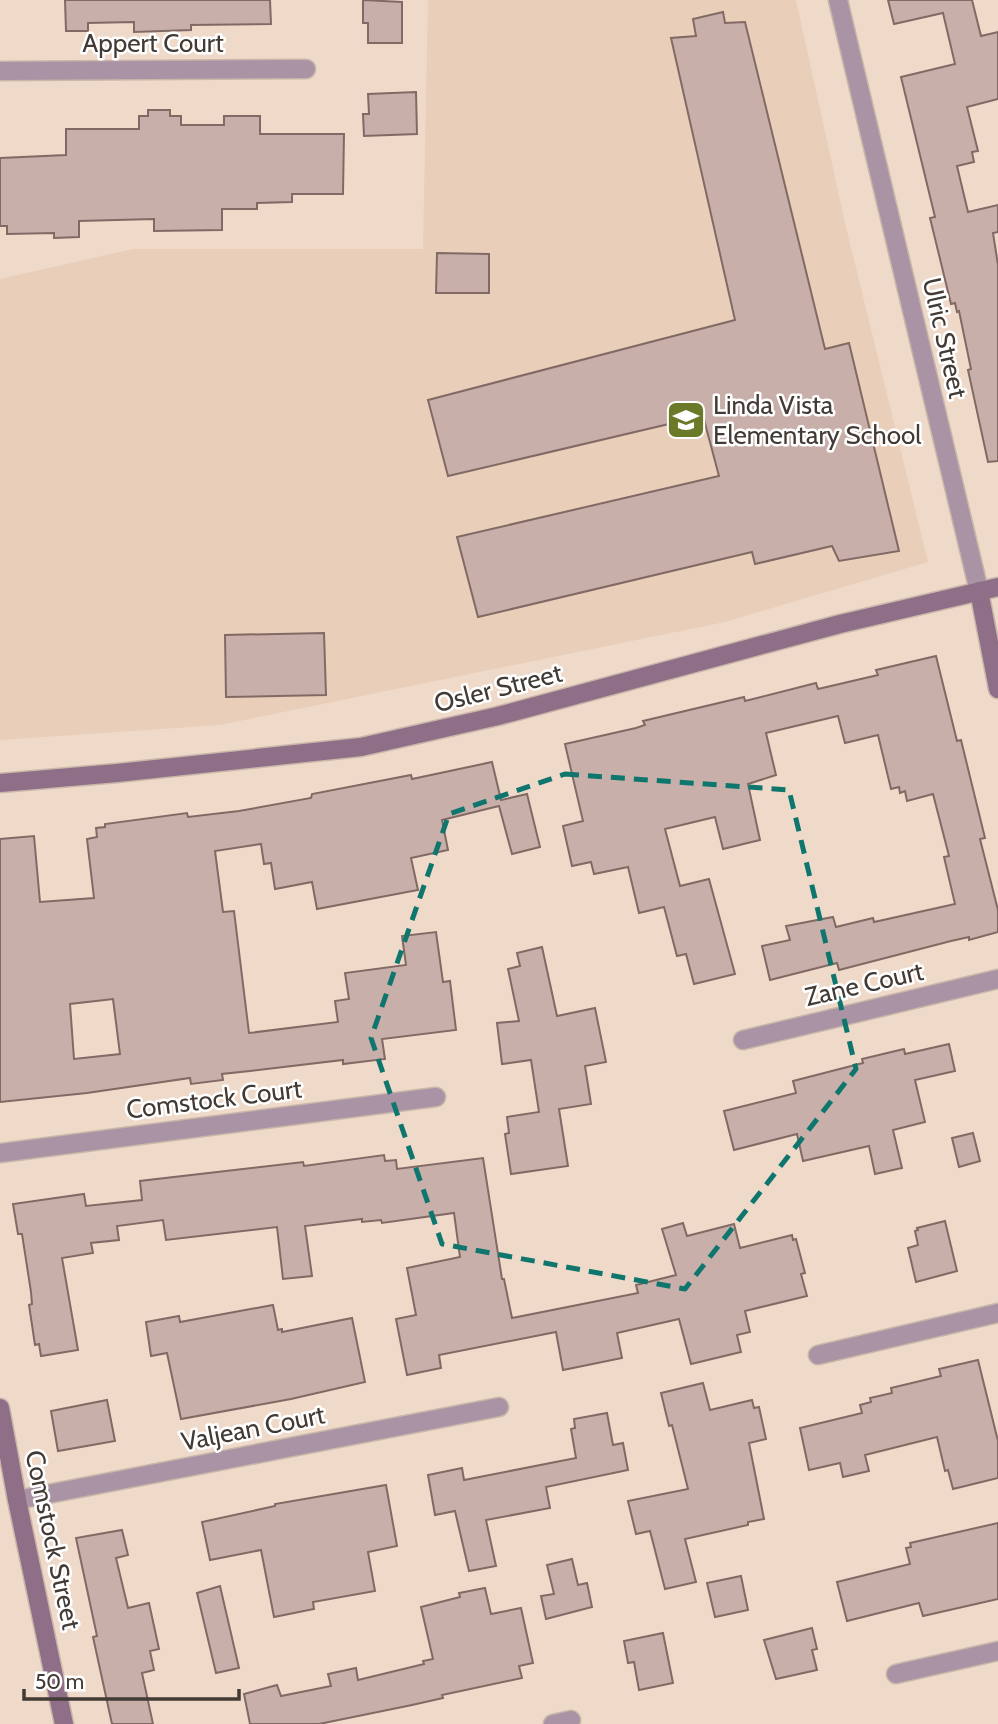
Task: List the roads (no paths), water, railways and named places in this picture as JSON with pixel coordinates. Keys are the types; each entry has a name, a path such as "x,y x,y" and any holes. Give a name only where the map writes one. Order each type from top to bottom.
{"street":[{"name":"Ulric Street","path":"838,0 979,591 998,689"},
{"name":"Appert Court","path":"0,71 306,69"},
{"name":"Osler Street","path":"0,783 361,747 498,716 840,624 998,587"},
{"name":"Zane Court","path":"743,1040 998,979"},
{"name":"Comstock Court","path":"0,1153 436,1097"},
{"path":"818,1355 998,1313"},
{"name":"Valjean Court","path":"17,1500 499,1407"},
{"name":"Comstock Street","path":"0,1408 64,1724"},
{"path":"896,1674 998,1651"}],"place":[{"name":"Linda Vista Elementary School","path":"686,420"}]}
